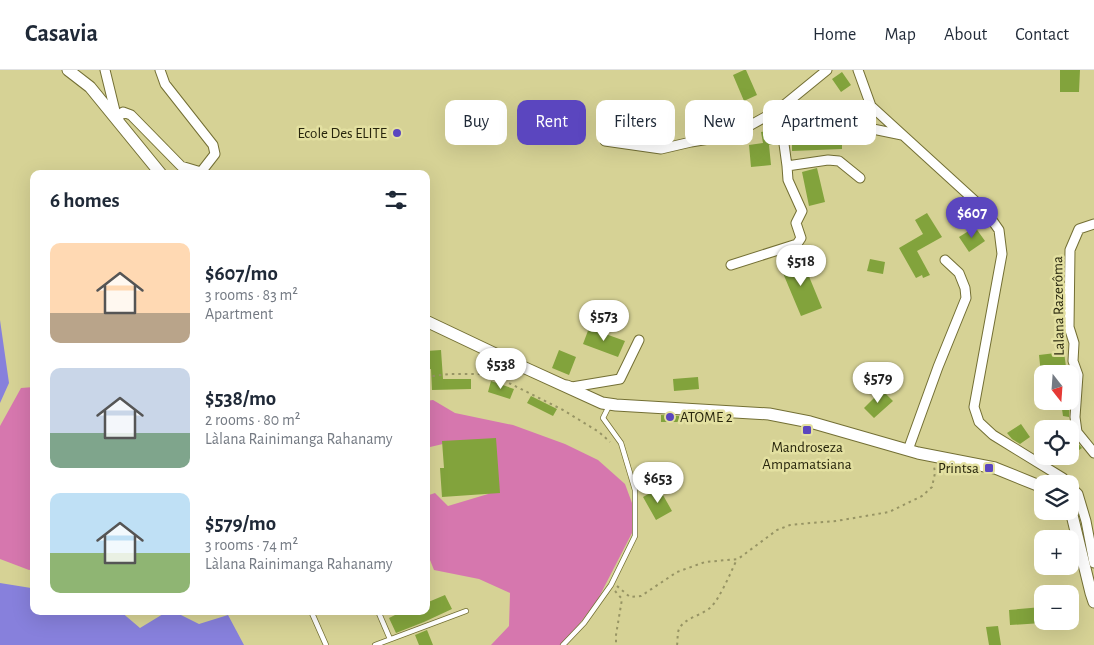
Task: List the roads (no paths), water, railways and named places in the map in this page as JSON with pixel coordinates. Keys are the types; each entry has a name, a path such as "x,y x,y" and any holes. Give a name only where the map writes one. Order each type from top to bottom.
{"main road":[{"path":"68,70 90,87 158,170"},
{"path":"430,323 602,403 769,414 810,422 908,450 995,468 1034,484"},
{"path":"1073,520 1093,592"}],"street":[{"path":"105,70 117,119"},
{"path":"160,70 165,84 213,145 215,154 203,170"},
{"path":"633,145 661,149 721,137 748,126 778,110 827,70"},
{"path":"858,70 871,106 985,210 999,230 1002,254 974,407 979,422 993,435 1058,475"},
{"path":"117,119 122,112 131,115 181,166 194,170"},
{"path":"730,265 797,244 801,238 796,223 802,211 788,180 781,122 800,114 903,135"},
{"path":"787,166 828,160 839,162 860,178"},
{"name":"Lalana Razerôma","path":"1094,224 1079,229 1070,250 1069,327 1074,343 1073,361 1078,375 1075,417 1077,432 1094,453"},
{"path":"908,450 938,367 966,298 965,288 958,273 945,260"},
{"path":"523,367 572,387 620,378 639,340"},
{"path":"1079,498 1094,563"}],"lane":[{"path":"563,645 584,623 612,584 635,536 635,490 620,442 602,418 610,405"},
{"path":"375,645 466,611"},
{"path":"313,615 326,645"},
{"path":"380,615 390,639"}],"place":[{"name":"Ecole Des ELITE","path":"397,133"},
{"name":"ATOME 2","path":"670,417"},
{"name":"Mandroseza Ampamatsiana","path":"807,430"},
{"name":"Printsa","path":"989,468"}]}
